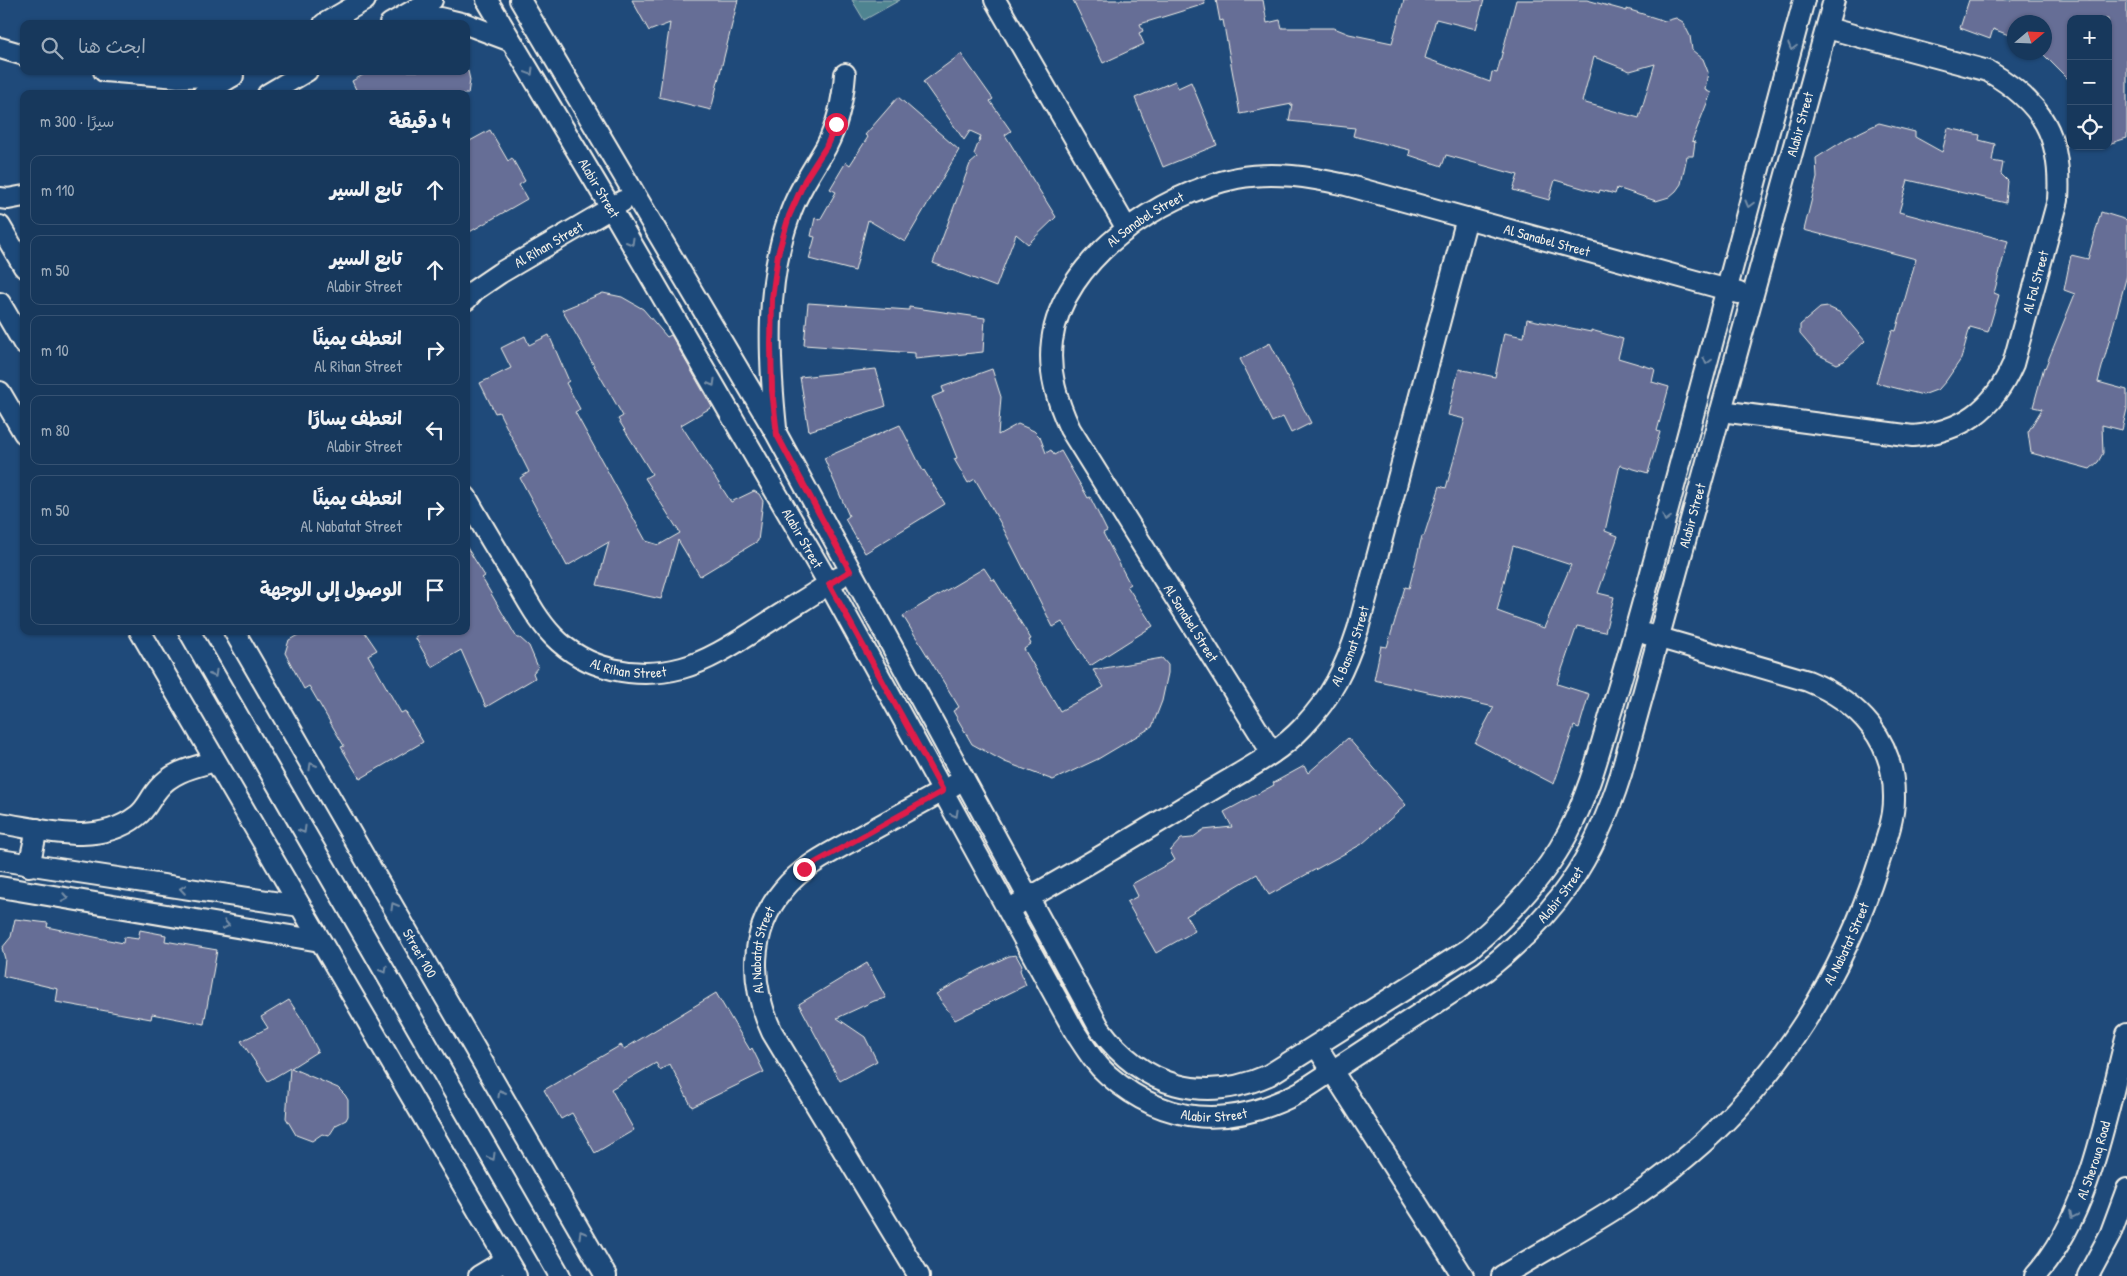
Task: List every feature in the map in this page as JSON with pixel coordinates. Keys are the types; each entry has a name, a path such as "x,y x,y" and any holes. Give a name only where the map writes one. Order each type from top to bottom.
{"street":[{"path":"331,20 365,0"},
{"path":"397,20 432,0"},
{"name":"Alabir Street","path":"487,0 611,208 829,584 1090,1055 1107,1074 1127,1090 1150,1103 1175,1112 1200,1117 1226,1117 1252,1113 1277,1104 1332,1071 1485,971 1512,950 1560,899 1580,870 1610,808 1659,638 1834,0"},
{"name":"Alabir Street","path":"520,0 777,435 1100,1029 1113,1046 1146,1073 1165,1082 1186,1088 1207,1090 1228,1089 1270,1076 1469,949 1498,924 1530,889 1548,866 1568,834 1584,799 1636,631 1804,0"},
{"path":"995,0 1127,229"},
{"path":"397,20 440,18 449,20"},
{"path":"470,25 512,41"},
{"name":"Al Fol Street","path":"1721,411 1913,436 1932,434 1950,429 1966,421 1982,410 2000,389 2013,364 2058,200 2060,174 2055,148 2046,123 2030,102 2011,84 1988,71 1826,28"},
{"path":"0,48 20,54"},
{"path":"777,435 772,390 771,345 772,299 778,254 789,216 805,180 826,147 836,124 843,99 845,74"},
{"path":"153,75 178,77 218,75"},
{"path":"209,90 236,75"},
{"path":"275,90 301,75"},
{"name":"Al Sanabel Street","path":"1272,753 1070,429 1058,401 1052,371 1052,341 1060,312 1073,284 1092,261 1127,229 1167,205 1202,188 1238,178 1274,174 1319,179 1753,297"},
{"name":"Al Rihan Street","path":"470,296 475,290 500,274 635,194"},
{"path":"0,198 20,197"},
{"name":"Al Basnat Street","path":"1008,910 1272,753 1302,729 1327,700 1346,666 1358,629 1467,218"},
{"path":"0,226 20,254"},
{"path":"0,303 20,337"},
{"path":"0,392 20,426"},
{"name":"Al Rihan Street","path":"470,504 536,616 553,636 573,652 599,666 626,672 656,673 684,668 737,642 850,571"},
{"name":"Al Nabatat Street","path":"1502,1276 1650,1187 1691,1154 1729,1117 1765,1077 1825,989 1849,942 1869,893 1892,821 1894,799 1892,776 1887,754 1864,716 1847,701 1828,689 1808,681 1636,631"},
{"path":"142,635 511,1268 479,1276"},
{"path":"192,635 560,1276"},
{"name":"Street 100","path":"236,635 606,1276"},
{"path":"0,823 85,835 112,829 137,816 144,810 158,788 170,776 215,760"},
{"name":"Al Nabatat Street","path":"918,1276 772,1032 758,994 755,974 758,944 767,916 783,890 804,869 965,779"},
{"path":"30,892 37,829"},
{"path":"0,860 300,906"},
{"path":"0,887 320,941"},
{"name":"Al Sherouq Road","path":"2035,1276 2060,1240 2078,1206 2088,1179 2127,1034"},
{"path":"1317,1047 1463,1276"},
{"path":"2088,1276 2110,1235 2127,1189"},
{"path":"905,1253 931,1276"}],"green space":[{"path":"852,0 900,0 864,20"}],"building":[{"path":"632,0 738,0 711,110 659,97 670,23 649,31"},
{"path":"1073,0 1204,0 1205,4 1140,24 1143,31 1139,33 1144,44 1103,63"},
{"path":"1216,0 1263,0 1267,23 1280,20 1282,28 1334,28 1349,34 1392,43 1404,0 1484,0 1476,29 1436,19 1425,58 1490,82 1492,72 1497,73 1516,0 1587,0 1627,11 1627,9 1665,21 1676,18 1683,22 1690,36 1692,50 1703,59 1708,72 1705,90 1711,93 1692,141 1695,142 1693,156 1687,156 1681,184 1669,197 1656,201 1617,188 1615,194 1600,190 1599,193 1555,180 1549,200 1513,190 1518,175 1446,155 1442,166 1409,155 1410,150 1353,136 1355,128 1289,121 1292,104 1240,114 1223,20 1220,21","holes":["1594,57 1630,71 1655,64 1639,118 1582,102"]},
{"path":"1969,0 2127,0 2127,138 2112,143 2112,15 2067,15 2067,78 2049,60 2052,60 2052,15 2007,15 2007,34 1993,29 1990,39 1960,28"},
{"path":"961,54 993,99 990,101 1011,131 1005,135 1056,217 1028,244 1016,234 996,287 933,263 970,164 977,158 974,154 981,136 970,131 964,140 923,82"},
{"path":"363,75 469,75 470,80 469,90 356,90 352,81"},
{"path":"1175,81 1178,88 1191,82 1217,145 1163,167 1135,98"},
{"path":"898,97 959,150 905,242 868,220 855,271 809,259 815,237 811,236 815,218 820,220 836,192 830,189 846,162 850,165 868,137 865,135"},
{"path":"1879,123 1915,132 1915,137 1942,152 1948,128 1980,135 1979,140 1995,144 1992,161 2003,163 2001,174 2008,181 2006,203 1908,180 1899,212 2008,241 1994,293 1999,295 1988,332 1970,327 1961,359 1946,381 1939,389 1923,395 1876,383 1892,330 1896,331 1916,259 1804,230 1817,178 1816,158 1848,138"},
{"path":"490,130 508,161 512,158 525,181 519,185 527,199 470,232 470,141"},
{"path":"2101,212 2127,220 2127,275 2098,382 2127,390 2127,409 2122,430 2102,425 2103,453 2098,462 2090,469 2031,453 2028,432 2042,409 2033,407 2044,367 2075,294 2064,290 2071,255 2088,259"},
{"path":"603,293 622,297 643,309 667,337 671,335 712,407 681,425 731,502 754,491 759,494 763,501 758,541 700,576 678,540 661,599 597,585 609,542 567,566 520,478 529,472 499,412 495,413 480,383 511,368 501,348 525,336 529,345 549,335 569,381 566,383 580,409 575,412 646,541 659,545 680,533 645,478 652,474 618,419 623,416 562,310"},
{"path":"808,303 909,310 909,307 985,318 983,352 915,359 915,353 804,345"},
{"path":"1828,307 1841,313 1865,341 1844,361 1837,364 1817,354 1800,334 1800,325 1820,308"},
{"path":"1527,319 1591,332 1591,330 1623,339 1618,358 1655,369 1652,382 1669,387 1657,431 1660,432 1648,473 1620,465 1605,531 1618,536 1598,593 1614,597 1605,632 1577,626 1557,684 1589,694 1579,728 1574,726 1554,784 1475,743 1494,707 1374,680 1381,646 1387,647 1405,587 1409,588 1422,536 1424,536 1440,486 1446,488 1465,419 1448,415 1459,369 1495,377 1504,333 1524,337","holes":["1513,546 1571,565 1544,628 1497,611"]},
{"path":"1270,343 1311,423 1291,433 1283,417 1272,422 1240,359"},
{"path":"876,369 886,406 809,431 800,377"},
{"path":"992,369 1001,397 998,435 1018,424 1034,431 1040,437 1046,453 1051,450 1054,455 1061,451 1088,498 1090,497 1107,531 1103,533 1130,584 1127,586 1153,626 1090,666 1062,622 1053,627 1001,524 975,479 968,483 954,459 957,458 932,397 944,392 942,387"},
{"path":"900,425 923,471 945,504 865,553 845,519 849,516 824,458"},
{"path":"470,552 485,576 482,578 517,638 520,638 529,646 538,667 533,673 535,678 486,707 461,650 432,667 415,637 418,635 470,635"},
{"path":"984,568 992,580 994,579 1031,639 1029,640 1031,644 1024,649 1060,711 1104,687 1093,670 1162,658 1168,665 1168,673 1162,701 1152,727 1098,759 1053,780 1005,762 972,744 953,711 959,707 903,616"},
{"path":"298,635 367,635 377,650 368,655 401,713 405,711 423,742 360,779 341,747 344,746 309,686 304,689 285,653 289,640"},
{"path":"1348,738 1406,805 1362,844 1269,895 1257,874 1186,916 1195,931 1156,953 1127,902 1138,896 1132,884 1175,860 1170,851 1181,839 1192,838 1203,830 1232,827 1224,812 1274,785 1273,783 1304,766 1308,773"},
{"path":"15,919 48,923 47,927 123,943 124,937 138,939 140,930 166,935 165,941 217,950 204,1024 152,1014 151,1019 56,1002 58,989 3,976 5,959 2,948 11,937"},
{"path":"1016,955 1022,966 1020,970 1026,985 955,1020 936,994 977,971 1009,956"},
{"path":"867,963 886,998 874,1001 837,1018 865,1037 877,1061 840,1081 799,1004"},
{"path":"716,993 750,1050 752,1048 764,1072 692,1107 670,1064 660,1070 656,1063 611,1089 634,1130 595,1153 572,1113 561,1119 544,1090 621,1045 624,1049"},
{"path":"289,1000 303,1021 318,1051 291,1068 338,1088 348,1100 348,1116 346,1120 336,1125 329,1136 322,1134 312,1141 296,1135 286,1118 290,1068 268,1081 241,1041 268,1028 261,1017"}],"route":[{"path":"804,869 943,791 829,584 850,571 777,435 772,390 771,345 772,299 778,254 789,216 805,180 826,147 836,124"}]}
